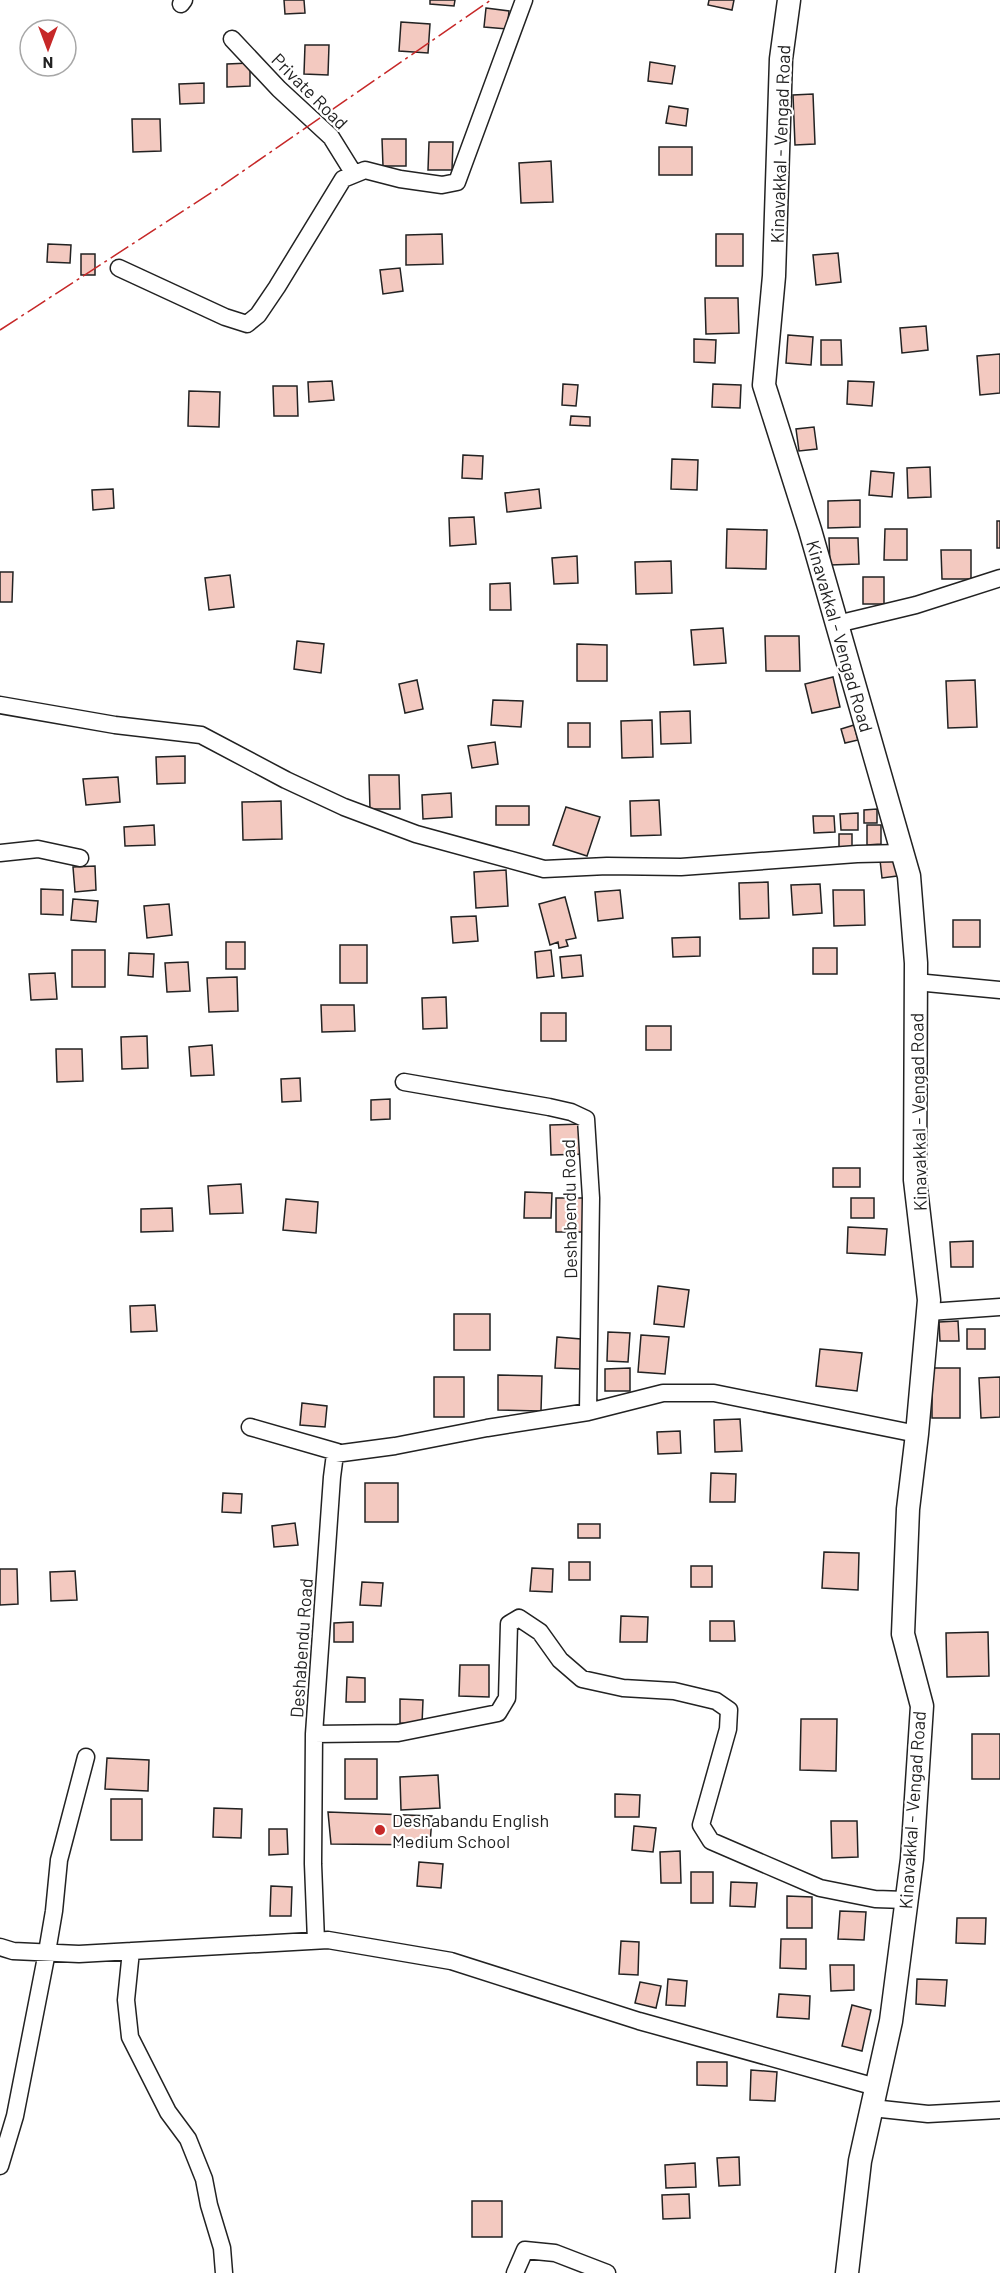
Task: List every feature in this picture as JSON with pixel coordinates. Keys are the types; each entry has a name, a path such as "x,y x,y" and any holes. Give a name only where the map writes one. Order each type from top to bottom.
{"main road":[{"name":"Kinavakkal - Vengad Road","path":"789,0 781,59 774,276 764,385 810,530 909,876 916,982 915,1180 929,1312 908,1509 903,1634 922,1706 912,1858 891,2021 860,2161 847,2273"}],"street":[{"path":"119,268 247,324 258,315 271,296 343,179 365,170 442,186 458,182 524,0"},
{"name":"Private Road","path":"232,39 279,89 331,137 354,174"},
{"path":"837,624 916,605 1000,578"},
{"path":"0,705 115,725 201,735 286,780 344,807 416,834 493,853 544,869 607,866 681,867 857,854 902,853"},
{"path":"0,853 38,849 80,858"},
{"path":"916,982 1000,990"},
{"name":"Deshabendu Road","path":"404,1082 549,1107 571,1112 586,1119 591,1198 588,1412"},
{"path":"929,1312 1000,1306"},
{"path":"250,1427 337,1452 395,1446 588,1412 663,1393 714,1393 917,1434"},
{"name":"Deshabendu Road","path":"337,1452 333,1458 314,1734 398,1733 498,1713 507,1698 509,1624 519,1618 540,1632 560,1660 582,1679 623,1688 674,1691 716,1701 729,1710 729,1729 701,1825 711,1841 820,1888 875,1899 906,1900"},
{"path":"314,1734 313,1864 316,1941"},
{"path":"0,2166 15,2116 47,1952 59,1860 86,1757"},
{"path":"0,1947 13,1951 79,1954 328,1940 451,1961 928,2114 1000,2110"},
{"path":"131,1951 126,2000 130,2037 168,2112 188,2139 204,2179 209,2205 222,2247 224,2273"},
{"path":"515,2273 525,2250 555,2253 607,2273"}],"building":[{"path":"284,0 304,0 305,13 285,14"},
{"path":"430,0 455,0 454,6 430,4"},
{"path":"709,0 734,0 732,10 708,5"},
{"path":"486,8 509,11 507,29 484,27"},
{"path":"401,22 430,24 428,53 399,51"},
{"path":"305,45 329,45 328,75 304,74"},
{"path":"650,62 675,66 672,84 648,81"},
{"path":"250,63 250,86 227,87 227,64"},
{"path":"204,83 204,103 180,104 179,84"},
{"path":"813,94 815,144 795,145 793,95"},
{"path":"669,106 688,109 686,126 666,123"},
{"path":"132,119 160,119 161,151 133,152"},
{"path":"382,139 406,139 406,166 383,166"},
{"path":"429,142 453,142 452,170 428,170"},
{"path":"659,147 692,147 692,175 659,175"},
{"path":"551,161 553,202 521,203 519,163"},
{"path":"442,234 443,264 406,265 406,235"},
{"path":"716,234 743,234 743,266 716,266"},
{"path":"48,244 71,245 70,263 47,262"},
{"path":"838,253 841,282 816,285 813,255"},
{"path":"81,254 95,254 95,275 81,275"},
{"path":"400,268 403,291 383,294 380,270"},
{"path":"705,298 738,298 739,333 706,334"},
{"path":"926,326 928,350 902,353 900,328"},
{"path":"788,335 813,337 811,365 786,363"},
{"path":"694,339 716,340 715,363 694,362"},
{"path":"821,340 841,340 842,365 821,365"},
{"path":"1000,354 1000,393 980,395 977,356"},
{"path":"332,381 334,400 309,402 308,382"},
{"path":"848,381 874,382 872,406 847,404"},
{"path":"563,384 578,385 576,406 562,405"},
{"path":"713,384 741,385 740,408 712,407"},
{"path":"273,386 297,386 298,416 274,416"},
{"path":"189,391 220,392 219,427 188,426"},
{"path":"571,416 590,417 590,426 570,425"},
{"path":"814,427 817,449 799,451 796,429"},
{"path":"463,455 483,456 482,479 462,478"},
{"path":"672,459 698,460 697,490 671,489"},
{"path":"930,467 931,497 908,498 907,468"},
{"path":"871,471 894,473 892,497 869,495"},
{"path":"113,489 114,508 93,510 92,490"},
{"path":"539,489 541,508 507,512 505,493"},
{"path":"860,500 860,527 828,528 828,501"},
{"path":"474,517 476,544 450,546 449,518"},
{"path":"997,521 1000,521 1000,548 997,548"},
{"path":"727,529 767,530 766,569 726,568"},
{"path":"885,529 907,529 907,560 884,560"},
{"path":"829,538 858,538 859,564 830,565"},
{"path":"941,550 971,550 971,579 942,579"},
{"path":"577,556 578,583 554,584 552,558"},
{"path":"671,561 672,593 636,594 635,562"},
{"path":"0,572 13,572 12,602 0,602"},
{"path":"230,575 234,607 209,610 205,578"},
{"path":"863,577 884,577 884,604 863,604"},
{"path":"510,583 511,610 490,610 490,584"},
{"path":"723,628 726,663 694,665 691,630"},
{"path":"765,636 799,636 800,671 766,671"},
{"path":"297,641 324,644 321,673 294,669"},
{"path":"577,644 607,645 607,681 577,681"},
{"path":"833,677 840,707 812,713 805,684"},
{"path":"417,680 423,709 405,713 399,684"},
{"path":"975,680 977,727 948,728 946,681"},
{"path":"493,700 523,701 521,727 491,725"},
{"path":"690,711 691,743 661,744 660,712"},
{"path":"652,720 653,757 622,758 621,721"},
{"path":"568,723 590,723 590,747 568,747"},
{"path":"854,725 858,740 845,743 841,729"},
{"path":"495,742 498,764 472,768 468,746"},
{"path":"185,756 185,783 157,784 156,757"},
{"path":"369,775 399,775 400,809 370,809"},
{"path":"118,777 120,802 86,805 83,779"},
{"path":"451,793 452,817 423,819 422,795"},
{"path":"659,800 661,835 631,836 630,801"},
{"path":"281,801 282,839 243,840 242,802"},
{"path":"496,806 529,806 529,825 496,825"},
{"path":"566,807 600,817 587,856 553,845"},
{"path":"877,809 877,823 864,823 864,810"},
{"path":"858,813 858,830 841,830 840,814"},
{"path":"813,816 834,816 835,832 814,833"},
{"path":"154,825 155,845 125,846 124,827"},
{"path":"867,825 881,825 881,844 867,845"},
{"path":"839,834 852,834 852,847 839,847"},
{"path":"895,858 897,876 882,878 880,860"},
{"path":"95,866 96,890 75,892 73,867"},
{"path":"506,870 508,906 476,908 474,872"},
{"path":"768,882 769,918 740,919 739,883"},
{"path":"820,884 822,913 793,915 791,885"},
{"path":"41,889 63,890 63,915 41,914"},
{"path":"620,890 623,918 598,921 595,892"},
{"path":"833,890 864,890 865,925 834,926"},
{"path":"565,897 576,938 566,940 568,946 559,948 558,942 550,945 539,904"},
{"path":"73,899 98,901 96,922 71,920"},
{"path":"169,904 172,935 147,938 144,906"},
{"path":"476,916 478,941 453,943 451,917"},
{"path":"953,920 980,920 980,947 953,947"},
{"path":"700,937 700,956 673,957 672,938"},
{"path":"226,942 245,942 245,969 226,969"},
{"path":"340,945 367,945 367,983 340,983"},
{"path":"813,948 837,948 837,974 813,974"},
{"path":"72,950 105,950 105,987 72,987"},
{"path":"551,950 554,976 537,978 535,952"},
{"path":"129,953 154,954 153,977 128,975"},
{"path":"581,955 583,976 562,978 560,957"},
{"path":"188,962 190,991 167,992 165,963"},
{"path":"55,973 57,999 31,1000 29,974"},
{"path":"237,977 238,1011 209,1012 207,978"},
{"path":"446,997 447,1028 423,1029 422,998"},
{"path":"321,1005 354,1005 355,1031 322,1032"},
{"path":"541,1013 566,1013 566,1041 541,1041"},
{"path":"646,1026 671,1026 671,1050 646,1050"},
{"path":"147,1036 148,1068 122,1069 121,1037"},
{"path":"212,1045 214,1075 191,1076 189,1047"},
{"path":"56,1049 82,1049 83,1081 57,1082"},
{"path":"300,1078 301,1101 282,1102 281,1079"},
{"path":"390,1099 390,1119 371,1120 371,1100"},
{"path":"584,1124 585,1154 551,1155 550,1125"},
{"path":"833,1168 860,1168 860,1187 833,1187"},
{"path":"241,1184 243,1213 210,1214 208,1186"},
{"path":"525,1192 552,1193 551,1218 524,1218"},
{"path":"556,1198 585,1198 585,1232 556,1232"},
{"path":"851,1198 874,1198 874,1218 851,1218"},
{"path":"286,1199 318,1202 316,1233 283,1230"},
{"path":"172,1208 173,1231 141,1232 141,1209"},
{"path":"848,1227 887,1229 885,1255 847,1253"},
{"path":"973,1241 973,1267 951,1267 950,1242"},
{"path":"658,1286 689,1290 684,1327 654,1324"},
{"path":"155,1305 157,1331 131,1332 130,1306"},
{"path":"454,1314 490,1314 490,1350 454,1350"},
{"path":"958,1321 959,1341 940,1341 939,1322"},
{"path":"967,1329 985,1329 985,1349 967,1349"},
{"path":"608,1332 630,1333 628,1362 607,1361"},
{"path":"641,1335 669,1337 665,1374 638,1372"},
{"path":"557,1337 581,1339 580,1369 555,1368"},
{"path":"820,1349 862,1353 857,1391 816,1386"},
{"path":"630,1368 630,1391 605,1391 605,1369"},
{"path":"932,1368 960,1368 960,1418 932,1418"},
{"path":"498,1375 542,1376 541,1411 498,1410"},
{"path":"434,1377 464,1377 464,1417 434,1417"},
{"path":"1000,1377 1000,1417 981,1418 979,1378"},
{"path":"302,1403 327,1406 325,1427 300,1425"},
{"path":"740,1419 742,1451 715,1452 714,1420"},
{"path":"680,1431 681,1453 658,1454 657,1432"},
{"path":"711,1473 736,1474 735,1502 710,1502"},
{"path":"365,1483 398,1483 398,1522 365,1522"},
{"path":"223,1493 242,1494 241,1513 222,1512"},
{"path":"295,1523 298,1545 274,1547 272,1526"},
{"path":"578,1524 600,1524 600,1538 578,1538"},
{"path":"824,1552 859,1553 858,1590 822,1588"},
{"path":"569,1562 590,1562 590,1580 569,1580"},
{"path":"691,1566 712,1566 712,1587 691,1587"},
{"path":"532,1568 553,1569 552,1592 530,1591"},
{"path":"0,1569 17,1569 18,1604 0,1605"},
{"path":"75,1571 77,1600 51,1601 50,1572"},
{"path":"362,1582 383,1583 381,1606 360,1605"},
{"path":"621,1616 648,1617 647,1642 620,1642"},
{"path":"710,1621 734,1621 735,1641 710,1641"},
{"path":"353,1622 353,1642 334,1642 334,1623"},
{"path":"988,1632 989,1676 947,1677 946,1633"},
{"path":"460,1665 489,1665 489,1697 459,1696"},
{"path":"347,1677 365,1678 365,1702 346,1702"},
{"path":"400,1699 423,1700 422,1724 400,1723"},
{"path":"801,1719 837,1719 836,1771 800,1770"},
{"path":"972,1734 1000,1734 1000,1779 972,1779"},
{"path":"107,1758 149,1760 148,1791 105,1789"},
{"path":"345,1759 377,1759 377,1799 345,1799"},
{"path":"438,1775 440,1808 401,1810 400,1777"},
{"path":"615,1794 640,1795 639,1817 615,1817"},
{"path":"111,1799 142,1799 142,1840 111,1840"},
{"path":"214,1808 242,1809 241,1838 213,1837"},
{"name":"Deshabandu English Medium School","path":"328,1812 432,1816 430,1845 331,1844"},
{"path":"831,1821 857,1821 858,1857 832,1858"},
{"path":"634,1826 656,1828 653,1852 632,1850"},
{"path":"269,1829 287,1829 288,1854 269,1855"},
{"path":"680,1851 681,1883 661,1883 660,1852"},
{"path":"419,1862 443,1864 441,1888 417,1886"},
{"path":"691,1872 713,1872 713,1903 691,1903"},
{"path":"731,1882 757,1883 755,1907 730,1906"},
{"path":"271,1886 292,1887 291,1916 270,1916"},
{"path":"787,1896 812,1897 812,1928 787,1928"},
{"path":"840,1911 866,1912 864,1940 838,1939"},
{"path":"957,1918 986,1918 985,1944 956,1943"},
{"path":"781,1939 806,1939 806,1969 780,1968"},
{"path":"621,1941 639,1942 638,1975 619,1974"},
{"path":"830,1965 854,1965 854,1990 831,1991"},
{"path":"668,1979 687,1981 685,2006 666,2005"},
{"path":"917,1979 947,1980 945,2006 916,2004"},
{"path":"640,1982 661,1986 656,2008 635,2003"},
{"path":"779,1994 810,1996 809,2019 777,2017"},
{"path":"852,2005 871,2010 862,2051 842,2046"},
{"path":"697,2062 727,2062 727,2086 697,2085"},
{"path":"751,2070 777,2072 775,2101 750,2100"},
{"path":"739,2157 740,2185 719,2186 717,2158"},
{"path":"695,2163 696,2187 666,2188 665,2165"},
{"path":"689,2194 690,2218 663,2219 662,2195"},
{"path":"472,2201 502,2201 502,2237 472,2237"}],"power":[{"path":"0,330 217,189 491,0"}],"place":[{"name":"Deshabandu English Medium School","path":"380,1830"}]}
